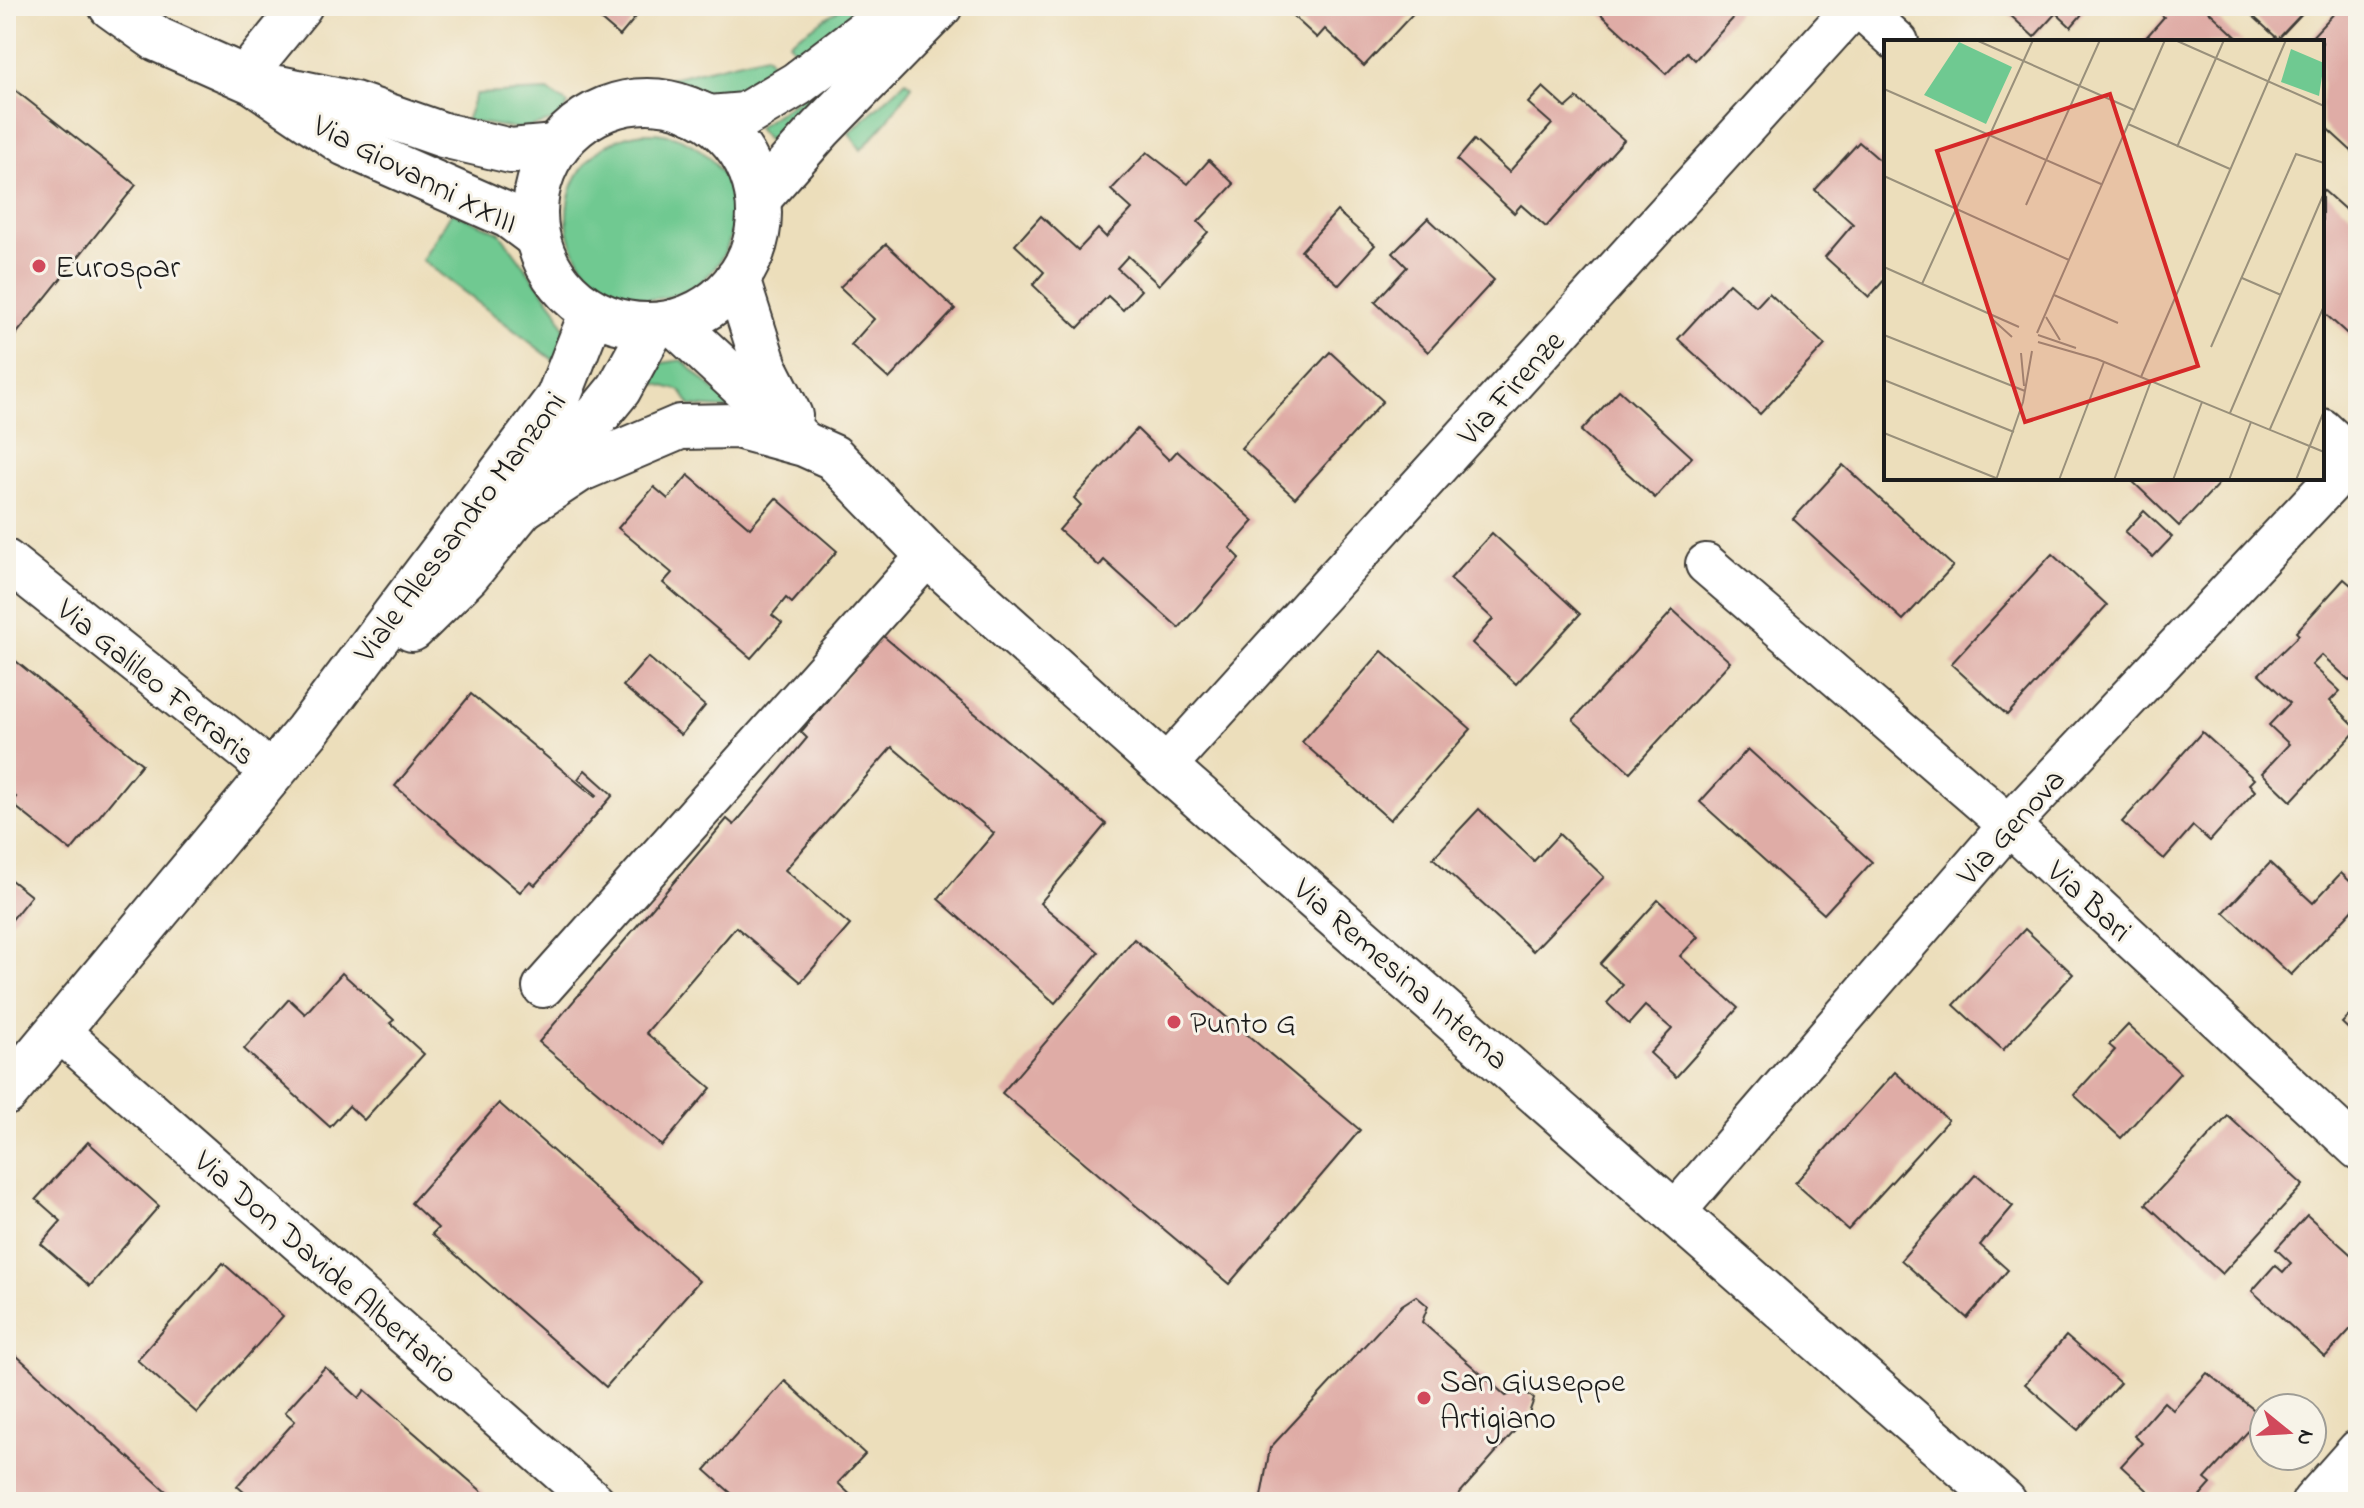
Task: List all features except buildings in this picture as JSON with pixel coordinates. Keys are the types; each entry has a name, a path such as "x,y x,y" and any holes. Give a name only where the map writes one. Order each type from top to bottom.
{"street":[{"name":"Via Giovanni XXIII","path":"111,6 157,39 249,80 346,144 509,216 537,237"},
{"path":"249,80 302,6"},
{"path":"694,111 745,158 758,199 755,243 737,279 709,306 664,324 614,321 592,312 563,287 547,264 537,237 537,191 555,147 589,116 610,106 644,101 694,111 745,115 797,84 899,6"},
{"path":"758,199 820,129 940,6"},
{"path":"1857,6 1896,40"},
{"name":"Via Firenze","path":"1165,767 1857,6"},
{"name":"Via Giovanni XXIII","path":"249,80 354,104 443,135 511,151 555,147"},
{"path":"737,279 765,367 804,444"},
{"name":"Viale Alessandro Manzoni","path":"307,731 558,398 592,312"},
{"name":"Via Remesina Interna","path":"664,324 804,444"},
{"name":"Viale Alessandro Manzoni","path":"6,1093 307,731 467,575 619,389 664,324"},
{"name":"Via Remesina Interna","path":"526,505 579,470 680,427 737,426 804,444 833,457 928,555 1165,767 1676,1211 2004,1502"},
{"path":"2324,431 2357,458"},
{"name":"Via Genova","path":"1676,1211 2009,825 2357,458"},
{"path":"543,987 928,555"},
{"name":"Via Galileo Ferraris","path":"6,560 251,755 269,774"},
{"name":"Via Bari","path":"1706,564 2009,825 2358,1149"},
{"name":"Via Don Davide Albertario","path":"59,1031 595,1502"},
{"path":"2312,1502 2358,1450"}],"green space":[{"path":"844,6 856,6 859,13 799,57 789,42"},
{"path":"883,41 776,151 757,128"},
{"path":"766,55 778,69 742,93 709,102 654,82"},
{"path":"906,81 912,86 861,150 849,133"},
{"path":"548,91 568,104 561,119 520,129 466,121 476,94"},
{"path":"650,133 682,140 708,158 726,184 733,216 726,248 708,274 682,292 650,299 618,292 592,274 574,248 567,216 574,184 592,158 618,140"},
{"path":"452,212 499,232 556,309 566,333 556,362 422,260"},
{"path":"682,360 734,409 691,406 681,391 650,382 663,363"}],"place":[{"name":"Eurospar","path":"39,266"},
{"name":"Punto G","path":"1174,1022"},
{"name":"San Giuseppe Artigiano","path":"1424,1398"}]}
